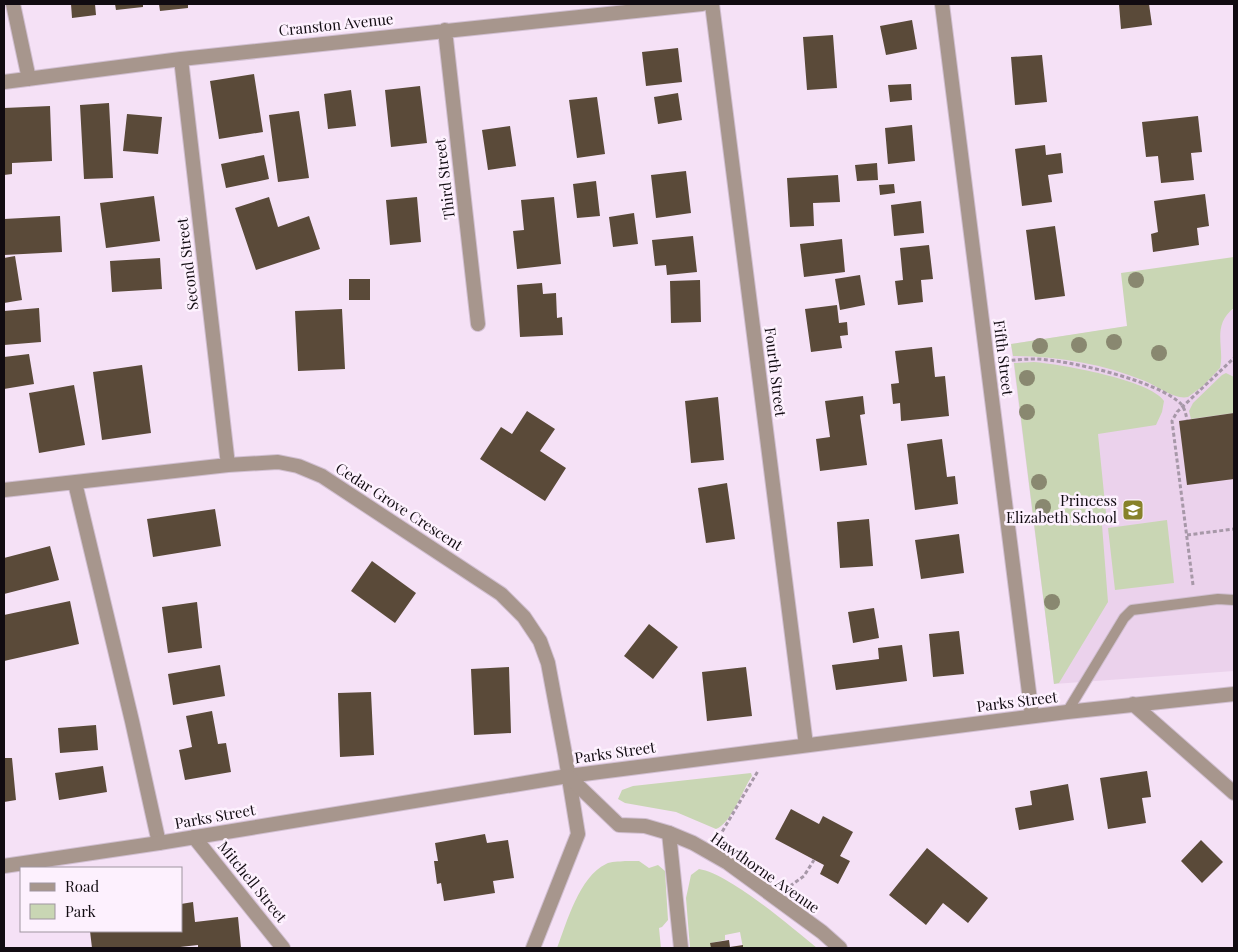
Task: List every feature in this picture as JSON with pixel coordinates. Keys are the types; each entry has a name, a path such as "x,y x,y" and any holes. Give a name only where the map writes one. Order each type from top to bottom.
{"street":[{"path":"13,4 28,79"},
{"name":"Cranston Avenue","path":"4,82 180,59 702,4"},
{"name":"Fourth Street","path":"712,4 806,745"},
{"name":"Fifth Street","path":"942,4 1032,716"},
{"name":"Third Street","path":"445,30 478,324"},
{"name":"Second Street","path":"180,59 228,465"},
{"name":"Cedar Grove Crescent","path":"4,490 228,465 278,462 298,466 322,476 501,594 524,617 540,641 548,664 578,834 533,948"},
{"path":"75,483 159,843"},
{"name":"Parks Street","path":"4,866 159,843 568,776 1032,716 1234,694"},
{"path":"1133,704 1234,793"},
{"name":"Hawthorne Avenue","path":"568,776 619,825 639,825 669,833 710,852 775,897 840,948"},
{"path":"669,833 680,948"},
{"name":"Mitchell Street","path":"194,837 284,948"}],"lane":[{"path":"1066,712 1128,613 1141,608 1229,598 1234,600"}],"path":[{"path":"1196,602 1172,421 1174,416 1234,358"},
{"path":"987,363 1036,359 1066,362 1114,374 1171,397 1183,407 1187,420"},
{"path":"1187,535 1234,529"},
{"path":"710,852 771,749"},
{"path":"775,897 804,876 814,860"}],"shaded area":[{"name":"Princess Elizabeth School","path":"1234,310 1234,671 1054,684 1011,344"}],"green space":[{"path":"1234,257 1234,308 1227,315 1221,329 1220,368 1203,386 1188,397 1172,395 1129,375 1080,362 1030,356 1013,356 1011,344 1127,326 1121,273"},
{"path":"1034,362 1104,374 1124,380 1156,393 1164,401 1162,412 1156,425 1098,434 1107,523 1102,525 1108,602 1059,683 1054,684 1014,363"},
{"path":"1226,373 1234,377 1234,413 1191,419 1189,411 1193,403"},
{"path":"1167,520 1174,583 1115,590 1108,528"},
{"path":"751,773 752,776 732,813 716,829 676,812 625,803 618,799 622,790 633,786"},
{"path":"639,861 649,868 658,865 665,871 668,920 659,928 661,948 557,948 575,901 588,879 606,864"},
{"path":"699,869 712,873 743,891 817,948 743,948 740,932 725,935 725,940 711,943 711,948 690,948 686,898 691,875"}],"building":[{"path":"71,4 95,4 96,15 72,18"},
{"path":"115,4 143,4 143,7 116,10"},
{"path":"159,4 188,4 188,8 160,11"},
{"path":"1119,4 1149,4 1152,25 1121,29"},
{"path":"912,20 917,49 886,55 880,26"},
{"path":"833,35 837,88 807,90 803,37"},
{"path":"678,48 682,82 646,86 642,52"},
{"path":"1042,55 1047,102 1015,105 1011,57"},
{"path":"254,74 263,132 219,139 210,81"},
{"path":"911,84 912,100 890,102 888,85"},
{"path":"420,86 427,143 391,147 385,90"},
{"path":"351,90 356,126 328,129 324,94"},
{"path":"678,93 682,120 658,124 654,97"},
{"path":"597,97 605,154 577,158 569,100"},
{"path":"109,103 113,178 84,179 80,105"},
{"path":"50,106 52,161 12,163 12,174 4,175 4,108"},
{"path":"299,111 309,178 278,182 269,115"},
{"path":"127,114 162,117 158,154 123,151"},
{"path":"1198,116 1202,152 1191,153 1194,180 1161,183 1158,156 1146,157 1142,122"},
{"path":"912,125 915,161 888,164 885,128"},
{"path":"510,126 516,166 488,170 482,130"},
{"path":"1045,145 1046,155 1061,153 1063,173 1048,175 1052,202 1022,206 1015,149"},
{"path":"264,155 269,179 226,188 221,164"},
{"path":"877,163 878,180 857,181 855,165"},
{"path":"686,171 691,213 656,218 651,175"},
{"path":"838,175 840,202 813,203 814,226 790,227 787,178"},
{"path":"596,181 600,216 577,218 573,184"},
{"path":"894,184 895,193 880,195 879,185"},
{"path":"1205,194 1209,226 1197,228 1199,245 1153,252 1151,234 1158,232 1154,201"},
{"path":"154,196 160,241 106,248 100,203"},
{"path":"269,197 278,227 309,216 320,249 256,270 235,208"},
{"path":"417,197 421,242 390,245 386,200"},
{"path":"554,197 561,264 517,269 513,231 524,230 521,200"},
{"path":"921,201 924,233 894,236 891,205"},
{"path":"634,213 638,244 613,247 609,217"},
{"path":"60,216 62,252 4,255 4,219"},
{"path":"1055,226 1065,296 1035,300 1026,230"},
{"path":"693,236 697,272 667,275 666,265 655,266 652,240"},
{"path":"842,239 845,272 804,277 800,244"},
{"path":"929,245 933,279 921,280 923,302 898,305 895,281 903,280 900,248"},
{"path":"15,256 22,300 4,303 4,258"},
{"path":"160,258 162,289 112,292 110,261"},
{"path":"860,275 865,305 840,310 835,279"},
{"path":"349,279 370,279 370,300 349,300"},
{"path":"700,280 701,322 671,323 670,281"},
{"path":"542,283 543,294 556,293 557,318 562,317 563,335 520,337 517,285"},
{"path":"837,305 839,323 847,322 848,335 840,336 842,348 811,352 805,309"},
{"path":"39,308 41,342 4,345 4,311"},
{"path":"342,309 345,369 298,371 295,311"},
{"path":"932,347 935,377 945,376 949,416 901,421 900,403 893,404 891,384 899,383 895,351"},
{"path":"29,354 34,384 4,389 4,357"},
{"path":"142,365 151,433 102,440 93,372"},
{"path":"74,385 85,445 39,453 29,393"},
{"path":"863,396 865,414 860,415 867,465 820,471 816,439 830,437 825,401"},
{"path":"718,397 724,460 691,463 685,401"},
{"path":"527,411 555,429 540,451 566,468 545,501 480,459 501,427 512,434"},
{"path":"1234,413 1234,479 1187,485 1179,421"},
{"path":"942,439 947,477 955,476 958,504 915,510 907,444"},
{"path":"727,483 735,539 706,543 698,488"},
{"path":"215,509 221,546 153,557 147,519"},
{"path":"869,519 873,566 840,568 837,522"},
{"path":"959,534 964,573 921,579 915,540"},
{"path":"50,546 59,580 4,594 4,558"},
{"path":"372,561 416,593 395,623 351,591"},
{"path":"70,601 79,644 4,661 4,615"},
{"path":"197,602 202,648 168,653 162,607"},
{"path":"874,608 879,638 853,643 848,612"},
{"path":"649,624 678,647 653,679 624,656"},
{"path":"959,631 964,674 933,677 929,634"},
{"path":"902,645 907,681 836,690 832,665 879,659 878,648"},
{"path":"220,665 225,696 173,705 168,674"},
{"path":"509,667 511,733 474,735 471,669"},
{"path":"746,667 752,716 707,721 702,672"},
{"path":"371,692 374,755 340,757 338,693"},
{"path":"212,711 218,744 226,743 231,772 185,780 179,750 192,747 186,716"},
{"path":"96,725 98,750 60,753 58,728"},
{"path":"4,758 12,758 16,800 4,802"},
{"path":"103,766 107,792 59,800 55,773"},
{"path":"1147,771 1151,797 1142,798 1146,823 1108,829 1100,778"},
{"path":"1068,784 1074,820 1019,830 1015,808 1032,805 1030,791"},
{"path":"791,809 819,824 823,816 853,832 840,856 850,861 838,884 820,874 824,865 775,839"},
{"path":"485,834 487,843 508,840 514,878 493,881 495,893 444,901 441,883 437,884 434,861 438,861 435,843"},
{"path":"1201,840 1223,862 1202,883 1181,861"},
{"path":"927,848 988,898 968,923 943,903 926,925 889,895"},
{"path":"193,902 195,922 238,917 241,948 198,948 198,945 171,948 92,948 90,932 182,932 182,904"},
{"path":"729,940 730,947 743,945 743,948 711,948 710,943"}],"place":[{"name":"Princess Elizabeth School","path":"1133,510"}]}
